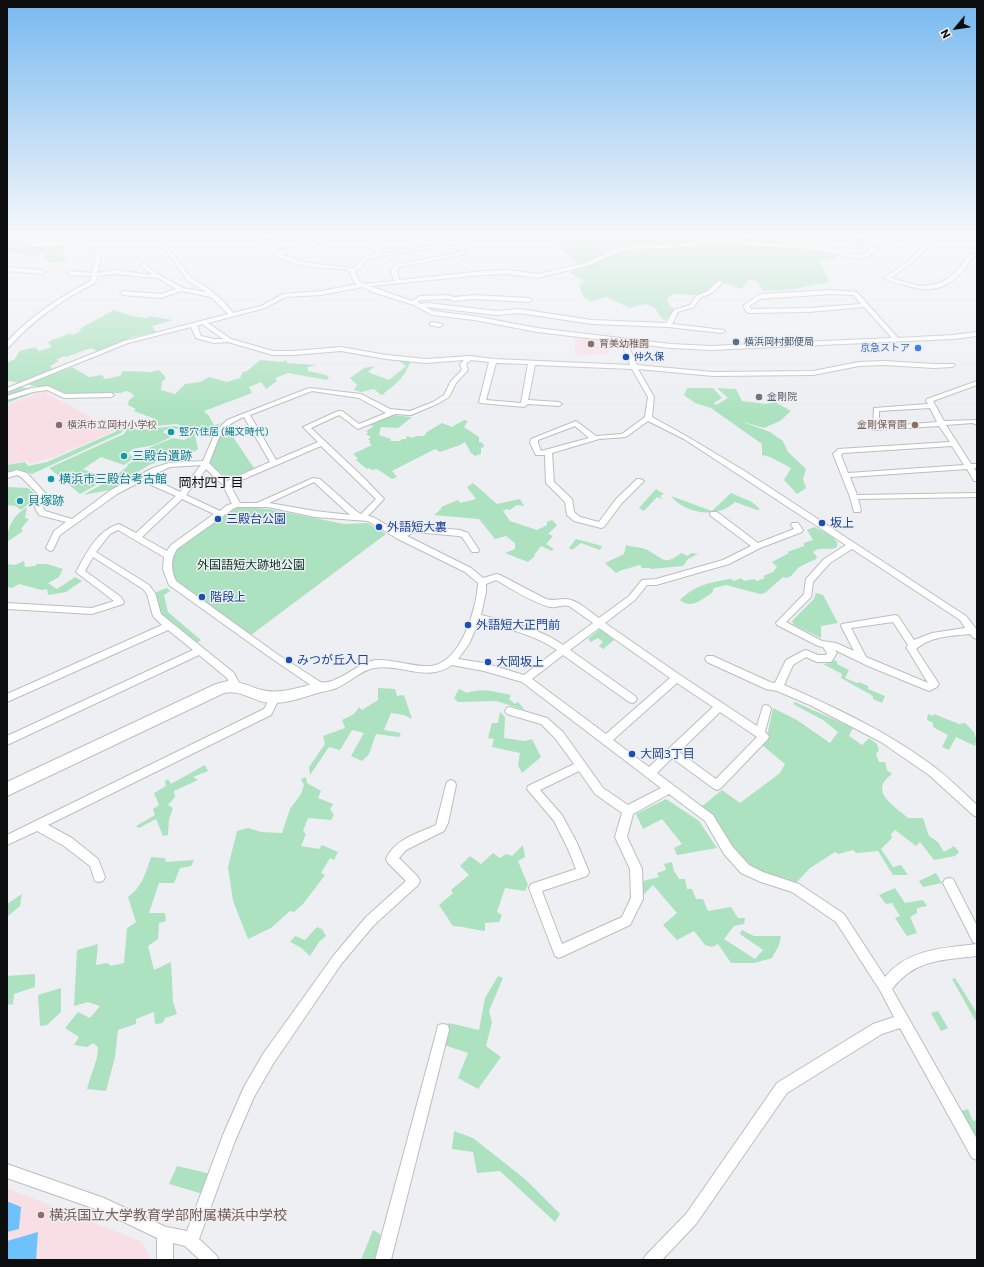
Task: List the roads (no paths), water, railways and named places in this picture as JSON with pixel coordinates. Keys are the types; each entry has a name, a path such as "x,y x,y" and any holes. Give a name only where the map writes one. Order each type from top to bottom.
{"street":[{"path":"7,346 21,330 42,313 70,295"},
{"path":"150,295 164,295"},
{"path":"212,295 232,315"},
{"path":"7,390 126,342 266,306 287,295"},
{"path":"390,295 420,306 432,313 474,318 537,330 710,348 895,338 953,337 977,334"},
{"path":"668,325 676,311 692,306 698,297 702,295"},
{"path":"775,295 759,296 746,306 749,311 809,310 865,305"},
{"path":"857,295 895,338"},
{"path":"412,303 420,298 448,297 454,299 474,297 529,300"},
{"path":"420,306 428,305 497,313 519,311 592,322 668,325 722,331"},
{"path":"203,322 229,340 258,350 281,354 341,349 386,358 426,361 470,358 494,361 634,368 713,374 817,372 859,364 952,365"},
{"path":"592,322 593,336"},
{"path":"193,324 198,337 204,340 229,340"},
{"path":"432,324 440,325"},
{"path":"594,438 576,424 535,439 534,443 538,453 548,452 594,438 624,436 648,418 651,398 634,368 623,340"},
{"path":"137,537 180,496 205,463 220,427 246,414 311,389 361,396 392,412 411,413 435,403 447,396 453,382 465,370 464,364 470,358"},
{"path":"494,361 491,364 482,402 524,405 532,362"},
{"path":"977,383 929,400 941,423 977,479"},
{"path":"7,398 32,390 48,388 64,396 110,395"},
{"path":"524,402 559,404"},
{"path":"931,406 876,409 875,429 974,421 977,424"},
{"path":"362,518 380,499 365,482 352,472 306,427 340,412 358,427 392,412"},
{"path":"246,414 274,463"},
{"path":"648,418 686,438 852,545 963,618 975,633"},
{"path":"226,484 322,443"},
{"path":"857,510 854,497 837,454 841,451 954,444"},
{"path":"548,452 550,483 555,490 569,501 570,513 577,519 601,525 619,502 640,481"},
{"path":"50,548 57,533 71,521 114,492 156,470 169,465 205,463 226,484 237,505"},
{"path":"845,475 977,466"},
{"path":"7,476 17,472 24,475 42,494 39,508 42,514 71,521"},
{"path":"258,504 313,480 317,480 353,512 362,518"},
{"path":"154,483 220,514"},
{"path":"854,497 977,495"},
{"path":"7,789 221,688 235,685 261,696 275,697 322,687 336,684 373,664 438,668 451,661 467,637 477,617 483,593 482,582 468,570 401,537 370,519 316,514 258,504 237,505 230,507 174,546 167,555 167,572 172,583 274,656 322,687"},
{"path":"714,514 757,546"},
{"path":"525,679 632,598 645,582 656,582 726,562 757,546 799,530 794,525"},
{"path":"7,606 92,611 120,602 118,598 80,572 100,539 114,527 119,527 167,555"},
{"path":"401,537 412,529 460,533 465,535 475,550"},
{"path":"852,545 827,561 809,581 808,595 780,623 821,644 833,645 864,659 929,687 934,684 912,648 913,646 895,618 845,626 864,659"},
{"path":"92,553 146,587 151,593 157,616 231,676 235,685"},
{"path":"482,582 497,577 527,594 552,604 566,602 572,604 719,707 764,736 717,785 672,752"},
{"path":"477,617 509,625 546,638 632,699"},
{"path":"7,698 169,626"},
{"path":"913,646 937,635 975,633"},
{"path":"778,688 789,663 806,653 817,658 828,659 832,653 826,644"},
{"path":"7,741 199,651"},
{"path":"710,659 769,686 778,688 836,713 899,748 934,772 977,812"},
{"path":"451,661 484,667 525,679 709,818 728,850 745,869 761,877 795,888 840,918 885,988 977,1153"},
{"path":"606,740 677,678"},
{"path":"7,840 268,712 275,697"},
{"path":"650,773 719,707"},
{"path":"760,733 766,709"},
{"path":"510,711 544,721 559,735 599,791 628,811"},
{"path":"580,766 532,789 558,818 573,847 583,872 535,888 559,952 626,921 637,899 636,869 621,837 628,811 670,788"},
{"path":"192,1241 228,1140 249,1092 268,1059 338,960 370,921 414,881 392,860 402,846 440,828 443,823 450,784"},
{"path":"38,825 68,842 94,863 99,877"},
{"path":"949,883 977,938"},
{"path":"885,988 902,969 917,961 935,955 977,950"},
{"path":"651,1260 691,1219 782,1088 878,1029 903,1020"},
{"path":"383,1260 443,1030"},
{"path":"7,1171 104,1205 165,1234 189,1239 211,1260"},
{"path":"165,1234 165,1260"}],"water":[{"path":"9,1202 21,1207 19,1229 7,1232 7,1203"},
{"path":"38,1232 36,1260 7,1260 7,1241"}],"place":[{"name":"横浜岡村郵便局","path":"736,342"},
{"name":"育美幼稚園","path":"591,344"},
{"name":"京急ストア","path":"918,348"},
{"name":"仲久保","path":"626,357"},
{"name":"金剛院","path":"759,397"},
{"name":"横浜市立岡村小学校","path":"59,425"},
{"name":"金剛保育園","path":"915,425"},
{"name":"竪穴住居 (縄文時代)","path":"171,432"},
{"name":"三殿台遺跡","path":"124,456"},
{"name":"横浜市三殿台考古館","path":"51,479"},
{"name":"貝塚跡","path":"20,501"},
{"name":"三殿台公園","path":"218,519"},
{"name":"坂上","path":"822,523"},
{"name":"外語短大裏","path":"379,527"},
{"name":"階段上","path":"202,597"},
{"name":"外語短大正門前","path":"468,625"},
{"name":"みつが丘入口","path":"289,660"},
{"name":"大岡坂上","path":"488,662"},
{"name":"大岡3丁目","path":"632,754"},
{"name":"横浜国立大学教育学部附属横浜中学校","path":"41,1215"}],"district":[{"name":"岡村四丁目","path":"211,483"}],"park label":[{"name":"外国語短大跡地公園","path":"251,565"}]}
